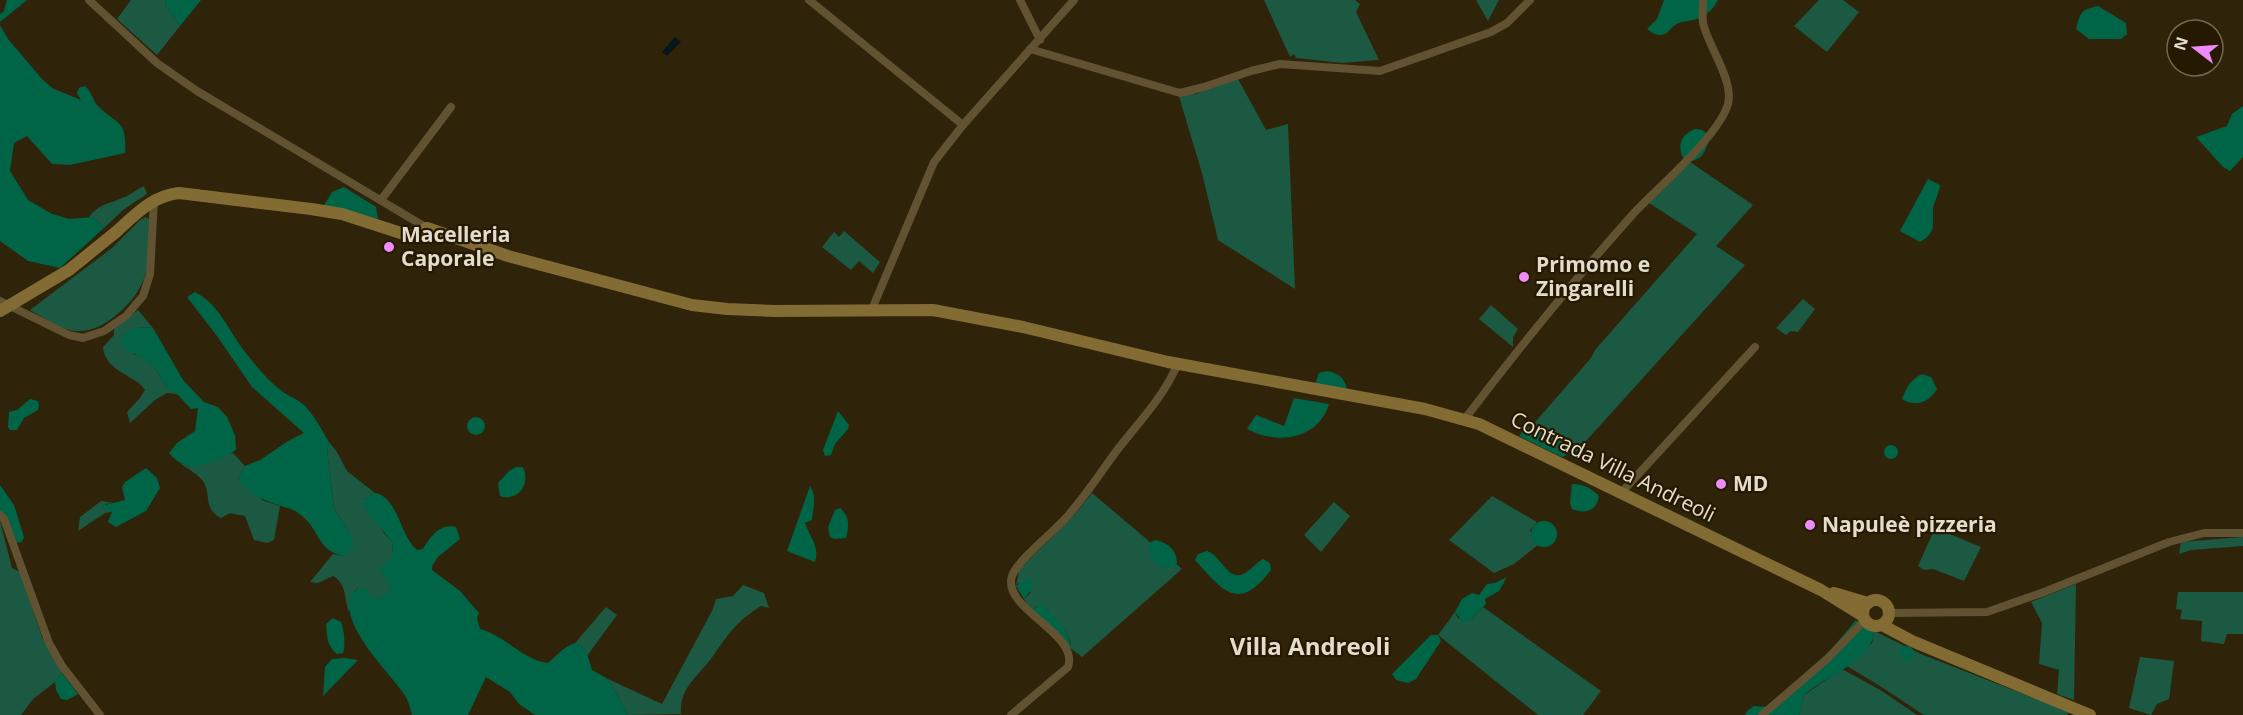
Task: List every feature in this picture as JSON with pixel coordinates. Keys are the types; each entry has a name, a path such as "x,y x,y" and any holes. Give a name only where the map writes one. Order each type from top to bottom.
{"main road":[{"path":"0,311 69,270 117,232 140,210 165,195 179,194 342,214 410,236 417,235 427,228"},
{"name":"Contrada Villa Andreoli","path":"427,228 508,256 692,304 775,312 933,310 1023,327 1178,363 1425,409 1479,424 1821,590 1864,618"},
{"name":"Contrada Villa Andreoli","path":"1821,590 1868,603"},
{"path":"1873,600 1882,601 1890,613 1889,618 1882,625 1874,627 1864,618 1863,610 1873,600"},
{"path":"1882,625 1912,641 2090,715"}],"street":[{"path":"89,0 157,63 197,91 427,228"},
{"path":"809,0 963,125"},
{"path":"1020,0 1040,40"},
{"path":"872,309 934,162 963,125 1074,0"},
{"path":"1030,49 1180,93 1280,64 1380,71 1491,32 1507,23 1530,0"},
{"path":"1464,420 1546,315 1635,212 1693,153 1723,117 1729,102 1728,89 1702,21 1703,0"},
{"path":"381,200 451,107"},
{"path":"0,301 69,335 84,338 104,331 126,316 143,296 150,274 154,200"},
{"path":"1621,493 1755,347"},
{"path":"1011,715 1068,667 1071,659 1067,647 1026,608 1013,591 1011,577 1020,564 1083,499 1108,462 1171,380 1178,363"},
{"path":"0,515 4,519 21,562 49,643 62,666 100,715"},
{"path":"1890,613 1986,612 2044,592 2169,542 2204,533 2243,534"},
{"path":"1762,715 1827,659 1864,618"}],"green space":[{"path":"7,0 27,0 0,22 0,14 4,11"},
{"path":"131,0 165,0 167,8 180,26 157,55 117,19"},
{"path":"165,0 201,0 180,26 167,8"},
{"path":"1264,0 1355,0 1360,4 1356,12 1379,60 1342,63 1296,58 1294,54 1290,57"},
{"path":"1476,0 1499,0 1488,21"},
{"path":"1664,0 1718,0 1713,8 1702,17 1678,23 1665,34 1658,35 1647,29 1657,19"},
{"path":"1819,0 1843,0 1859,12 1827,52 1794,26"},
{"path":"2098,6 2126,23 2127,34 2121,39 2089,39 2076,29 2082,13"},
{"path":"0,25 8,39 52,88 81,100 77,93 79,88 85,86 96,104 123,128 125,153 70,165 52,164 27,136 14,143 10,171 28,200 52,214 70,219 93,217 104,228 60,268 28,261 0,241"},
{"path":"1238,79 1266,130 1288,124 1295,289 1218,240 1202,173 1178,93 1196,94"},
{"path":"2243,106 2243,157 2230,171 2223,167 2196,137 2227,126 2232,114"},
{"path":"1695,129 1702,130 1709,135 1707,146 1699,158 1684,160 1681,142 1686,134"},
{"path":"1690,162 1753,205 1716,246 1745,265 1577,451 1576,446 1530,428 1697,234 1649,203"},
{"path":"1928,179 1940,185 1934,206 1931,232 1920,242 1900,231"},
{"path":"144,186 147,194 123,210 104,228 93,217 88,218 100,207"},
{"path":"344,187 376,207 378,219 323,207 332,192"},
{"path":"146,217 149,219 150,249 146,274 135,296 114,317 96,328 76,331 59,326 30,310 112,248 140,220"},
{"path":"844,231 880,262 873,273 859,261 851,270 822,247 834,232 839,237"},
{"path":"195,292 211,303 245,352 267,378 306,407 329,442 327,450 334,508 350,533 354,546 344,556 328,549 311,525 296,512 257,496 238,479 245,466 260,460 304,433 252,387 187,297"},
{"path":"1803,299 1815,309 1798,332 1791,331 1786,335 1776,328"},
{"path":"1491,305 1518,329 1513,337 1513,347 1479,319"},
{"path":"138,310 153,328 138,327 122,336 134,354 154,366 166,387 178,394 167,393 155,400 130,423 127,412 145,390 109,362 103,347 114,335 114,329"},
{"path":"137,327 153,328 183,380 204,402 218,407 227,417 235,435 236,449 233,452 214,461 190,466 178,461 169,453 177,443 195,431 198,408 191,409 178,395 166,387 154,366 124,347 122,336"},
{"path":"1327,371 1340,376 1347,389 1315,384 1319,373"},
{"path":"1922,374 1931,377 1937,389 1934,394 1917,403 1902,399 1909,384"},
{"path":"1294,398 1329,404 1324,416 1316,425 1295,436 1271,437 1247,429 1256,415 1284,426"},
{"path":"30,399 38,401 38,410 24,418 17,430 10,430 8,427 9,412 17,410"},
{"path":"838,411 849,425 848,429 835,444 831,455 825,456 823,450"},
{"path":"476,417 482,420 485,426 482,432 476,435 470,432 467,426 470,420"},
{"path":"1530,428 1577,446 1577,451 1562,457 1519,436 1524,429"},
{"path":"329,442 347,471 375,493 363,500 392,542 393,553 388,562 391,591 372,599 358,588 354,591 349,612 343,587 338,579 333,576 318,583 310,582 333,554 344,556 350,533 334,508 327,450"},
{"path":"1891,445 1896,447 1898,452 1896,457 1891,459 1886,457 1884,452 1886,447"},
{"path":"233,453 245,466 238,479 264,501 280,506 274,540 267,543 254,540 245,516 230,513 221,518 215,514 209,505 203,481 180,463 189,466"},
{"path":"516,467 523,467 524,485 517,494 500,496 498,483"},
{"path":"146,468 157,478 160,488 146,511 116,527 108,522 112,512 101,506 125,500 122,487 125,482"},
{"path":"1572,484 1587,487 1599,496 1593,508 1585,511 1572,509 1570,503"},
{"path":"0,485 14,505 24,537 22,542 16,543 0,513"},
{"path":"810,486 814,498 812,520 805,523 815,547 815,562 787,551"},
{"path":"375,493 383,496 389,502 406,536 417,550 423,549 433,535 441,529 456,527 460,539 438,557 432,570 460,591 479,613 477,618 480,629 498,637 530,657 548,663 575,643 586,650 592,670 608,679 628,715 535,715 519,704 510,692 486,677 468,715 412,715 405,696 354,626 350,611 350,598 358,588 366,589 372,598 391,591 388,581 380,570 393,553 392,542 363,507 363,500"},
{"path":"1092,493 1182,569 1082,657 1069,647 1071,644 1066,631 1050,616 1048,610 1037,606 1032,611 1024,599 1031,592 1018,583 1016,586 1019,570 1075,514"},
{"path":"1492,496 1537,522 1530,530 1534,542 1538,545 1514,564 1494,573 1449,540"},
{"path":"101,501 113,503 105,504 106,508 112,512 105,513 78,531 80,517"},
{"path":"1334,502 1350,516 1321,552 1304,535"},
{"path":"840,508 847,518 847,533 846,538 834,539 830,537 828,527 835,510"},
{"path":"0,521 12,568 20,572 42,637 62,673 55,682 33,699 21,715 0,715"},
{"path":"1544,521 1553,525 1557,534 1553,543 1544,547 1535,543 1531,534 1535,525"},
{"path":"1935,528 1981,547 1964,581 1933,569 1924,570 1918,566"},
{"path":"2243,537 2243,546 2191,550 2179,554 2181,542"},
{"path":"1156,540 1165,543 1173,551 1177,563 1174,567 1164,567 1153,560 1148,546"},
{"path":"1207,551 1235,575 1248,571 1263,559 1270,563 1271,570 1249,591 1240,594 1231,593 1214,581 1195,560 1198,554"},
{"path":"1507,577 1499,591 1485,599 1486,604 1469,621 1463,622 1455,612 1462,599 1472,593 1479,595 1487,584"},
{"path":"1026,579 1030,580 1033,587 1024,599 1016,586"},
{"path":"2076,584 2074,700 2057,694 2059,670 2039,664 2042,623 2031,602"},
{"path":"743,585 764,593 769,608 761,606 745,617 729,634 691,682 683,696 681,714 628,715 608,679 662,704 712,611 716,599 733,596"},
{"path":"2178,592 2243,592 2243,634 2227,634 2224,644 2201,641 2202,621 2180,619 2182,610 2176,609"},
{"path":"1041,603 1066,631 1071,646 1069,647 1032,611"},
{"path":"606,607 617,615 587,656 586,650 575,643"},
{"path":"1483,607 1601,691 1583,715 1538,715 1438,635 1455,612 1458,618 1469,621"},
{"path":"333,618 342,625 343,653 337,654 328,641 326,624"},
{"path":"1856,620 1874,634 1870,644 1855,661 1804,695 1799,715 1745,715 1754,706 1767,707 1829,652"},
{"path":"1862,625 1921,654 2069,712 2067,715 1924,715 1847,666 1872,643 1874,634"},
{"path":"1431,635 1438,635 1441,641 1416,679 1408,683 1396,680 1392,674"},
{"path":"1904,646 1914,651 1915,655 1910,660 1906,661 1899,655 1899,648"},
{"path":"2140,657 2174,661 2169,699 2157,704 2151,715 2129,708"},
{"path":"332,659 358,660 323,696 325,667"},
{"path":"1842,669 1882,691 1917,715 1799,715 1804,695"},
{"path":"62,673 78,694 67,700 61,699 56,690 55,682"}],"shaded area":[{"path":"675,37 681,42 667,56 662,52"}],"place":[{"name":"Macelleria Caporale","path":"389,247"},
{"name":"Primomo e Zingarelli","path":"1524,277"},
{"name":"MD","path":"1721,484"},
{"name":"Napuleè pizzeria","path":"1810,525"}],"district":[{"name":"Villa Andreoli","path":"1310,647"}]}
